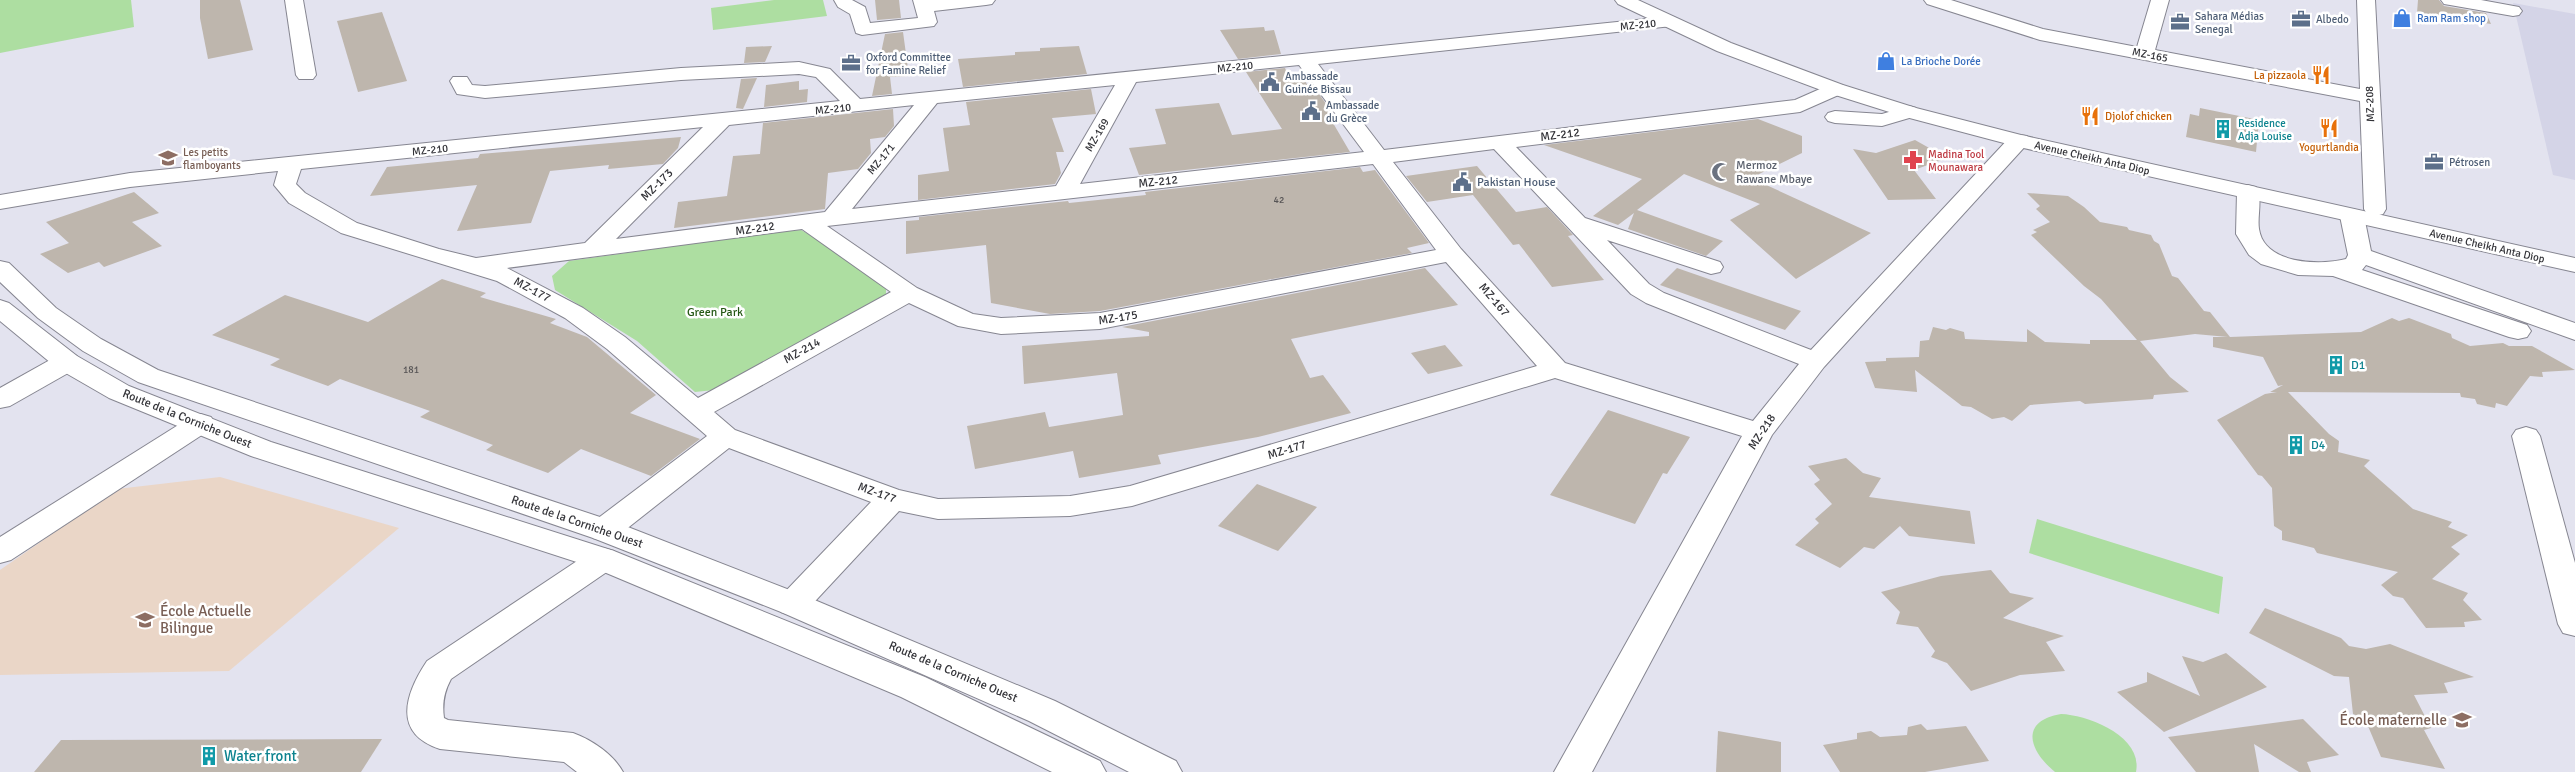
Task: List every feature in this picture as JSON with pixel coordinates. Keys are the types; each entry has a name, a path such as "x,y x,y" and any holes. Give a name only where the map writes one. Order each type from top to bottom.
{"main road":[{"path":"294,0 306,75"},
{"path":"844,0 844,3 859,11 862,29 928,22 923,3 986,0"},
{"name":"Avenue Cheikh Anta Diop","path":"1624,0 1666,22 1724,47 1836,89 1910,112 2019,141 2575,265"},
{"name":"Avenue Cheikh Anta Diop","path":"1646,0 1694,24 1789,61 1910,100 2052,137 2575,252"},
{"name":"MZ-165","path":"1933,0 2040,34 2370,97"},
{"path":"1989,17 1998,0"},
{"path":"2144,54 2160,0"},
{"name":"MZ-208","path":"2366,0 2375,209"},
{"path":"2450,0 2513,10"},
{"name":"MZ-210","path":"0,202 130,180 1666,22"},
{"name":"MZ-167","path":"1305,60 1452,254 1555,370"},
{"path":"460,81 464,90 485,92 681,74 799,68 824,73 856,106"},
{"name":"MZ-169","path":"1064,192 1129,78"},
{"name":"MZ-212","path":"476,265 832,218 1378,157 1800,106 1836,89"},
{"name":"MZ-171","path":"832,218 930,99"},
{"path":"1835,117 1870,122 1891,119 1910,112"},
{"name":"MZ-173","path":"592,250 722,120"},
{"name":"MZ-218","path":"1573,772 1759,432 1815,361 2019,141"},
{"path":"1500,142 1630,282 1648,294 1815,361"},
{"name":"MZ-177","path":"291,164 285,185 297,198 349,228 432,255 476,265 506,276 574,312 616,343 725,436 892,499 938,509 1070,506 1132,496 1555,370"},
{"path":"2248,192 2250,239 2258,250 2274,260 2294,268 2318,271 2339,270 2356,264 2360,255 2352,216"},
{"name":"MZ-175","path":"807,222 908,293 967,321 1001,326 1072,324 1177,307 1452,254"},
{"path":"1575,222 1711,267"},
{"path":"2360,255 2575,332"},
{"name":"Route de la Corniche Ouest","path":"0,268 47,313 92,345 148,376 603,544 913,687 1088,772"},
{"path":"2339,270 2548,341"},
{"name":"MZ-214","path":"696,410 908,293"},
{"name":"Route de la Corniche Ouest","path":"0,308 67,362 119,392 261,449 603,544 793,604 1042,710 1163,772"},
{"path":"0,400 67,362"},
{"path":"1555,370 1759,432"},
{"path":"0,552 202,424"},
{"path":"604,772 573,748 440,734 426,725 424,710 427,688 439,670 603,544 725,436"},
{"path":"2526,436 2575,624"},
{"path":"793,604 892,499"}],"shaded area":[{"path":"2513,3 2575,14 2575,180 2553,175"},
{"name":"École Actuelle Bilingue","path":"220,477 399,528 229,671 0,675 0,570 117,489"}],"green space":[{"path":"0,0 131,0 134,27 0,53"},
{"path":"774,0 823,0 827,16 713,30 711,8"},
{"name":"Green Park","path":"801,230 823,242 886,286 886,297 724,389 695,392 637,341 555,290 552,276 569,261 774,232"},
{"path":"2037,519 2223,577 2219,614 2029,553"},
{"path":"2061,714 2085,718 2098,723 2122,738 2131,748 2136,759 2136,772 2055,772 2039,755 2032,738 2034,730 2039,723"}],"building":[{"path":"200,0 240,0 253,50 208,59 200,18"},
{"path":"875,0 899,0 901,18 877,20"},
{"path":"2418,0 2439,0 2444,6 2486,13 2491,24 2417,13"},
{"path":"382,12 407,81 358,92 337,21"},
{"path":"1264,27 1265,31 1274,30 1281,54 1238,59 1220,30"},
{"path":"903,32 909,76 890,77 892,94 872,96 885,34"},
{"path":"772,46 765,62 744,63 746,47"},
{"path":"1079,46 1087,74 963,87 958,59 1015,55 1015,52 1040,51 1040,48"},
{"path":"1285,68 1287,73 1299,72 1314,95 1319,94 1339,122 1333,123 1350,152 1139,175 1129,148 1166,144 1155,109 1219,103 1232,135 1282,129 1246,72"},
{"path":"757,78 743,109 736,108 741,79"},
{"path":"799,81 799,90 808,89 807,102 764,107 766,85"},
{"path":"1091,89 1096,114 1052,118 1064,152 1056,152 1061,173 1055,184 918,200 918,175 949,171 943,128 970,125 966,102"},
{"name":"Residence Adja Louise","path":"2200,108 2259,120 2256,152 2186,137 2190,114 2199,116"},
{"path":"893,109 894,126 885,137 870,139 871,153 858,169 828,173 825,209 674,228 678,202 727,196 733,156 760,154 763,123"},
{"path":"1758,119 1802,136 1802,153 1751,178 1871,233 1796,279 1730,220 1760,204 1684,174 1637,210 1723,241 1706,256 1628,229 1634,213 1618,225 1593,216 1642,179 1544,145"},
{"path":"681,137 678,148 663,164 608,169 609,165 550,171 531,223 457,231 477,185 370,196 387,167 478,158 480,154"},
{"path":"1915,140 1947,158 1914,170 1936,199 1888,200 1853,149 1876,153"},
{"path":"1477,166 1516,212 1547,207 1573,235 1568,236 1604,280 1552,287 1519,244 1513,245 1473,195 1427,202 1406,176"},
{"path":"1360,167 1363,172 1375,170 1429,243 1407,248 1412,253 1100,311 1050,314 991,303 986,245 906,254 906,221 919,220 919,217 1068,201 1069,203 1146,195 1145,192"},
{"path":"134,192 159,213 132,222 162,246 104,267 99,262 68,273 40,254 69,243 46,222"},
{"path":"2027,193 2068,196 2084,207 2100,222 2127,227 2129,230 2151,235 2154,241 2159,244 2172,276 2178,278 2204,311 2210,312 2230,337 2361,332 2392,318 2399,321 2409,318 2451,334 2452,338 2470,346 2503,343 2509,346 2532,346 2575,370 2542,372 2543,377 2530,376 2507,406 2496,403 2495,408 2477,404 2475,399 2461,397 2460,393 2288,392 2329,434 2339,441 2338,452 2370,460 2364,466 2413,509 2452,522 2448,527 2468,535 2451,547 2460,554 2432,579 2468,593 2463,600 2482,620 2464,622 2465,627 2426,628 2403,598 2393,596 2381,585 2398,572 2317,553 2314,548 2282,540 2282,531 2274,526 2272,488 2262,476 2258,475 2217,420 2265,394 2277,392 2270,392 2283,385 2278,386 2263,357 2213,347 2213,337 2228,337 2195,334 2140,341 2170,377 2189,392 2154,395 2153,399 2085,404 2080,401 2030,405 2012,421 2004,417 1992,419 1971,407 1962,406 1915,370 1917,392 1875,388 1865,362 1886,361 1886,358 1919,357 1920,341 1929,340 1933,327 1946,330 1950,328 1964,332 1965,339 2027,342 2027,329 2045,342 2090,344 2090,340 2137,340 2101,299 2084,286 2031,235 2037,232 2033,230 2050,222 2036,209 2040,206"},
{"path":"1425,268 1458,305 1291,339 1310,378 1323,375 1351,413 1258,437 1158,455 1161,464 1079,478 1073,451 975,469 967,426 1045,412 1049,427 1123,415 1117,373 1024,384 1022,346 1149,336 1149,332 1122,327"},
{"path":"1677,268 1801,311 1785,330 1660,285"},
{"path":"442,279 486,293 480,297 556,319 550,323 587,337 656,395 630,413 700,439 651,476 581,449 548,473 486,450 493,445 420,417 430,411 340,379 328,386 270,365 280,359 212,335 285,295 368,322"},
{"path":"1445,345 1463,366 1428,374 1411,353"},
{"path":"1608,410 1690,437 1667,474 1663,473 1635,524 1550,495"},
{"path":"1846,458 1863,473 1881,478 1869,497 1970,511 1975,544 1909,536 1900,526 1874,549 1864,547 1840,568 1795,545 1819,523 1815,519 1832,504 1814,484 1820,480 1808,466"},
{"path":"1257,484 1317,507 1278,551 1218,526"},
{"path":"1991,570 2010,593 2034,598 2003,618 2064,636 2046,642 2065,671 2020,675 1971,691 1947,663 1931,657 1935,651 1918,627 1896,624 1900,612 1881,592 1941,576"},
{"path":"2265,608 2341,638 2349,646 2366,649 2390,644 2474,677 2444,683 2448,693 2414,695 2431,728 2424,730 2445,769 2381,757 2365,719 2353,714 2349,677 2334,676 2249,633"},
{"path":"2226,653 2267,687 2164,732 2117,692 2147,682 2147,672 2200,696 2182,656 2203,662"},
{"path":"2303,719 2339,755 2307,762 2311,772 2299,772 2254,744 2259,772 2196,772 2168,737"},
{"path":"1921,724 1927,730 1966,726 1989,761 1925,772 1840,772 1823,745 1857,739 1857,733 1871,731 1880,737 1907,735 1908,727"},
{"path":"1718,731 1781,742 1781,772 1716,772"},
{"name":"Water front","path":"382,739 361,772 34,772 61,740"}],"place":[{"name":"Ram Ram shop","path":"2402,18"},
{"name":"Albedo","path":"2301,19"},
{"name":"Sahara Médias Senegal","path":"2180,22"},
{"name":"La Brioche Dorée","path":"1886,61"},
{"name":"Oxford Committee for Famine Relief","path":"851,63"},
{"name":"La pizzaola","path":"2321,75"},
{"name":"Ambassade Guinée Bissau","path":"1270,82"},
{"name":"Ambassade du Grèce","path":"1311,111"},
{"name":"Djolof chicken","path":"2090,116"},
{"name":"Yogurtlandia","path":"2329,128"},
{"name":"Residence Adja Louise","path":"2223,129"},
{"name":"Les petits flamboyants","path":"168,158"},
{"name":"Madina Tool Mounawara","path":"1913,160"},
{"name":"Pétrosen","path":"2434,162"},
{"name":"Mermoz Rawane Mbaye","path":"1721,172"},
{"name":"Pakistan House","path":"1462,182"},
{"name":"D1","path":"2336,365"},
{"name":"D4","path":"2296,445"},
{"name":"École Actuelle Bilingue","path":"145,620"},
{"name":"École maternelle","path":"2462,720"},
{"name":"Water front","path":"209,756"}]}
